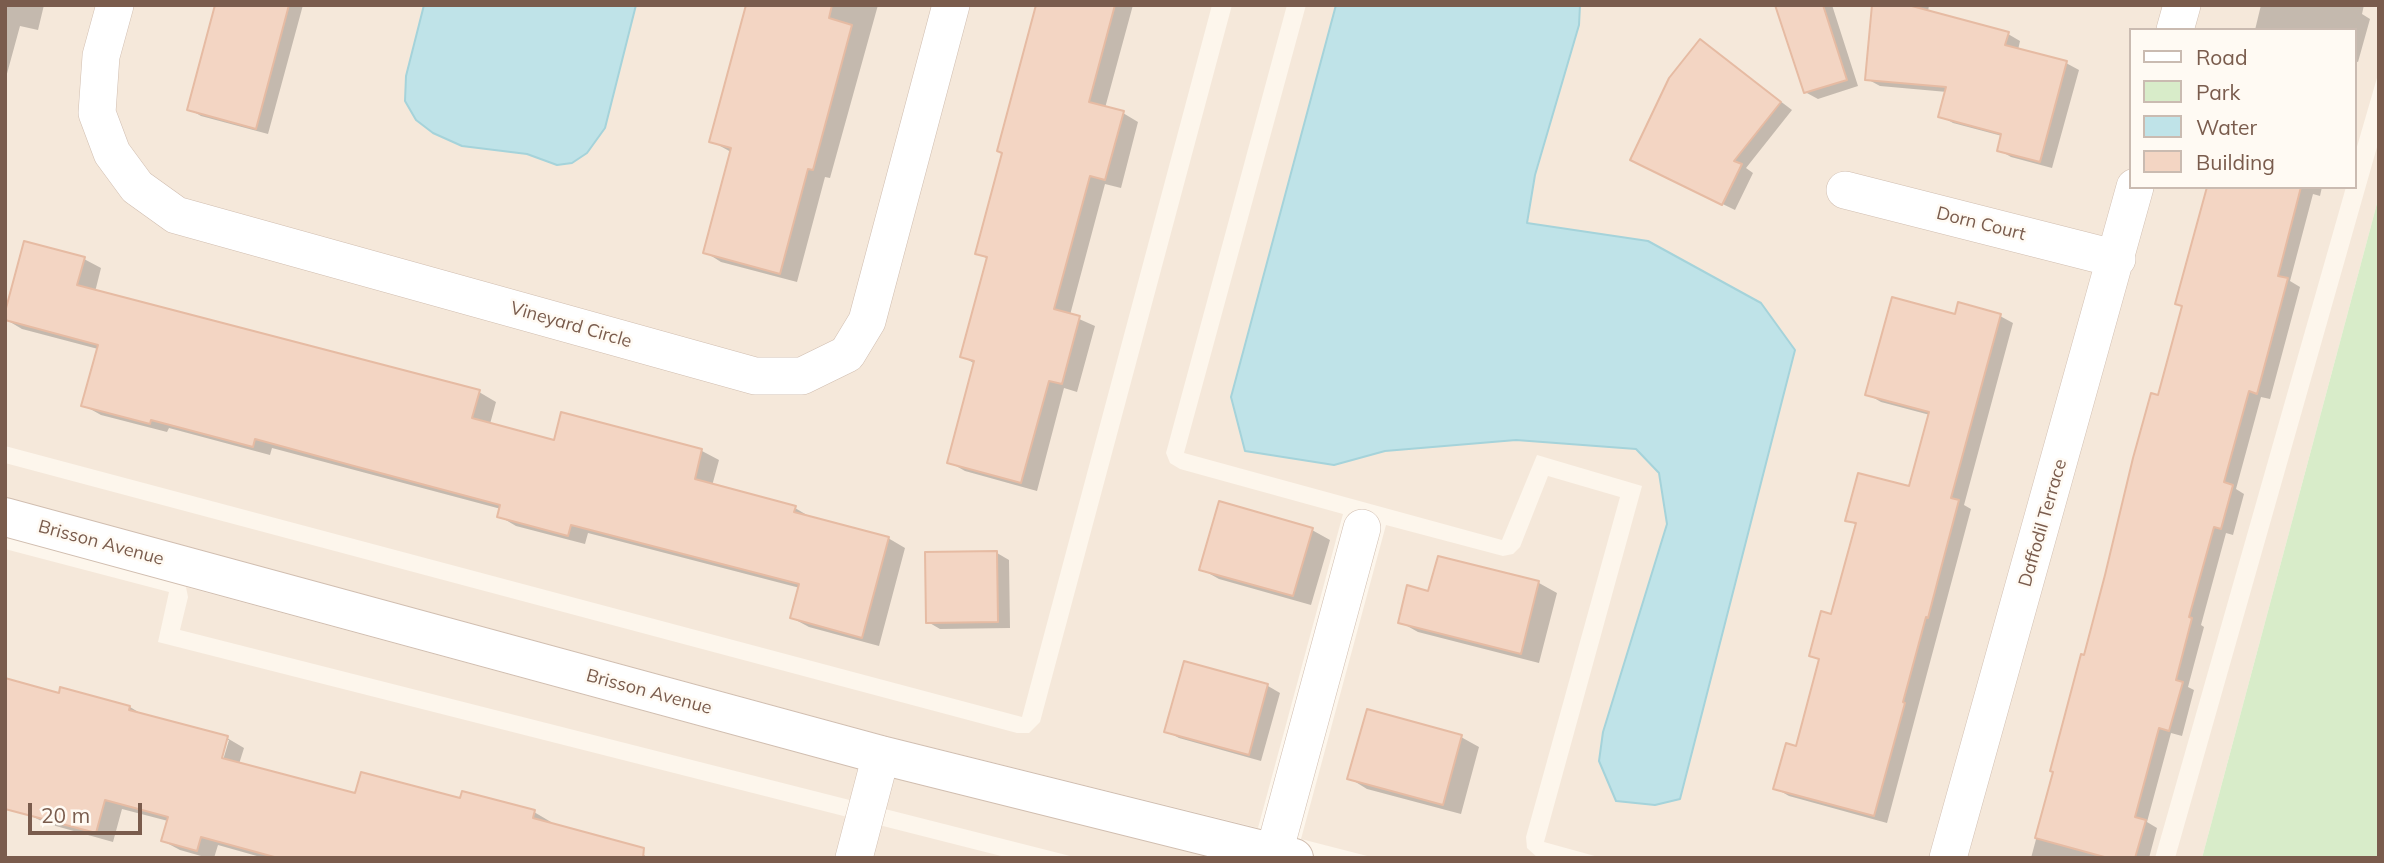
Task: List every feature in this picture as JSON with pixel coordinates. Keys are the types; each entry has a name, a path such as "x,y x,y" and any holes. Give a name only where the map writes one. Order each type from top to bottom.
{"street":[{"name":"Vineyard Circle","path":"115,5 102,56 97,113 113,153 137,187 176,215 754,376 802,376 847,354 867,321 951,5"},
{"path":"2176,28 2182,5"},
{"name":"Daffodil Terrace","path":"1948,858 2134,189"},
{"name":"Dorn Court","path":"1845,190 2117,259"},
{"name":"Brisson Avenue","path":"5,517 881,755 1284,855"},
{"path":"1284,855 1362,528"},
{"path":"854,858 881,755"}],"shaded area":[{"path":"5,5 1212,5 1022,717 5,446"},
{"path":"1232,5 1287,5 1166,453 1170,463 1180,469 1343,514 1258,828 886,736 5,497 5,463 1017,733 1029,733 1040,722"},
{"path":"1306,5 2379,5 2379,71 2356,150 2356,28 2128,28 2128,189 2345,189 2155,858 1602,858 1544,842 1642,486 1537,455 1502,540 1184,453"},
{"path":"2379,140 2379,196 2202,858 2175,858"},
{"path":"1548,476 1620,497 1526,837 1527,848 1538,858 1375,858 1301,839 1386,525 1503,556 1513,554 1520,547"},
{"path":"5,549 169,592 158,642 1009,858 5,858"},
{"path":"186,587 855,768 1216,858 1078,858 180,630 188,597"}],"green space":[{"path":"2379,196 2379,858 2202,858"}],"water":[{"path":"424,5 636,5 605,128 587,153 572,163 557,165 527,154 462,146 433,133 416,120 405,101 406,76"},
{"path":"1336,5 1580,5 1579,25 1535,175 1527,223 1648,241 1761,303 1795,350 1680,799 1655,805 1616,801 1599,761 1603,732 1667,524 1659,473 1636,449 1516,440 1385,451 1334,465 1245,451 1231,397"}],"building":[{"path":"215,5 289,5 256,129 187,110"},
{"path":"746,5 832,5 829,18 852,25 813,170 808,169 780,274 703,253 731,148 709,142"},
{"path":"1036,5 1115,5 1089,102 1124,111 1105,180 1090,176 1054,309 1080,316 1062,384 1049,381 1021,483 947,463 974,361 960,357 987,257 975,254 1002,153 997,151"},
{"path":"1775,5 1823,5 1847,80 1804,93"},
{"path":"1872,5 1908,5 2009,32 2005,45 2067,61 2040,162 1997,151 2001,134 1938,117 1946,87 1865,80"},
{"path":"1700,39 1781,102 1734,161 1742,164 1722,205 1630,160 1669,78"},
{"path":"2206,189 2300,189 2278,276 2288,278 2257,394 2249,391 2224,482 2233,485 2221,529 2214,527 2189,617 2192,618 2176,680 2183,682 2169,731 2159,728 2135,817 2146,820 2135,858 2108,858 2035,838 2053,772 2050,771 2081,654 2084,655 2133,458 2151,393 2158,395 2182,306 2175,304"},
{"path":"24,241 85,257 77,285 480,390 472,418 554,440 561,412 702,449 695,479 796,506 794,512 889,537 862,638 790,618 799,584 571,525 568,536 497,517 500,505 255,439 253,447 151,420 150,424 81,406 98,345 5,320"},
{"path":"1892,297 1955,314 1958,302 2001,314 1951,498 1959,500 1874,816 1773,789 1786,743 1796,746 1819,659 1809,656 1821,611 1831,614 1856,523 1845,521 1858,473 1909,486 1929,412 1865,395"},
{"path":"1219,501 1313,528 1293,596 1199,570"},
{"path":"997,551 998,622 926,623 925,552"},
{"path":"1438,556 1539,581 1521,654 1398,623 1407,585 1428,591"},
{"path":"1184,661 1268,684 1249,755 1164,732"},
{"path":"5,678 59,693 60,687 130,706 129,710 228,736 222,758 355,793 361,772 460,798 462,791 535,810 533,818 644,848 643,858 278,858 201,837 197,851 161,841 168,817 105,800 96,833 5,809"},
{"path":"1367,709 1462,735 1443,805 1347,779"}]}
